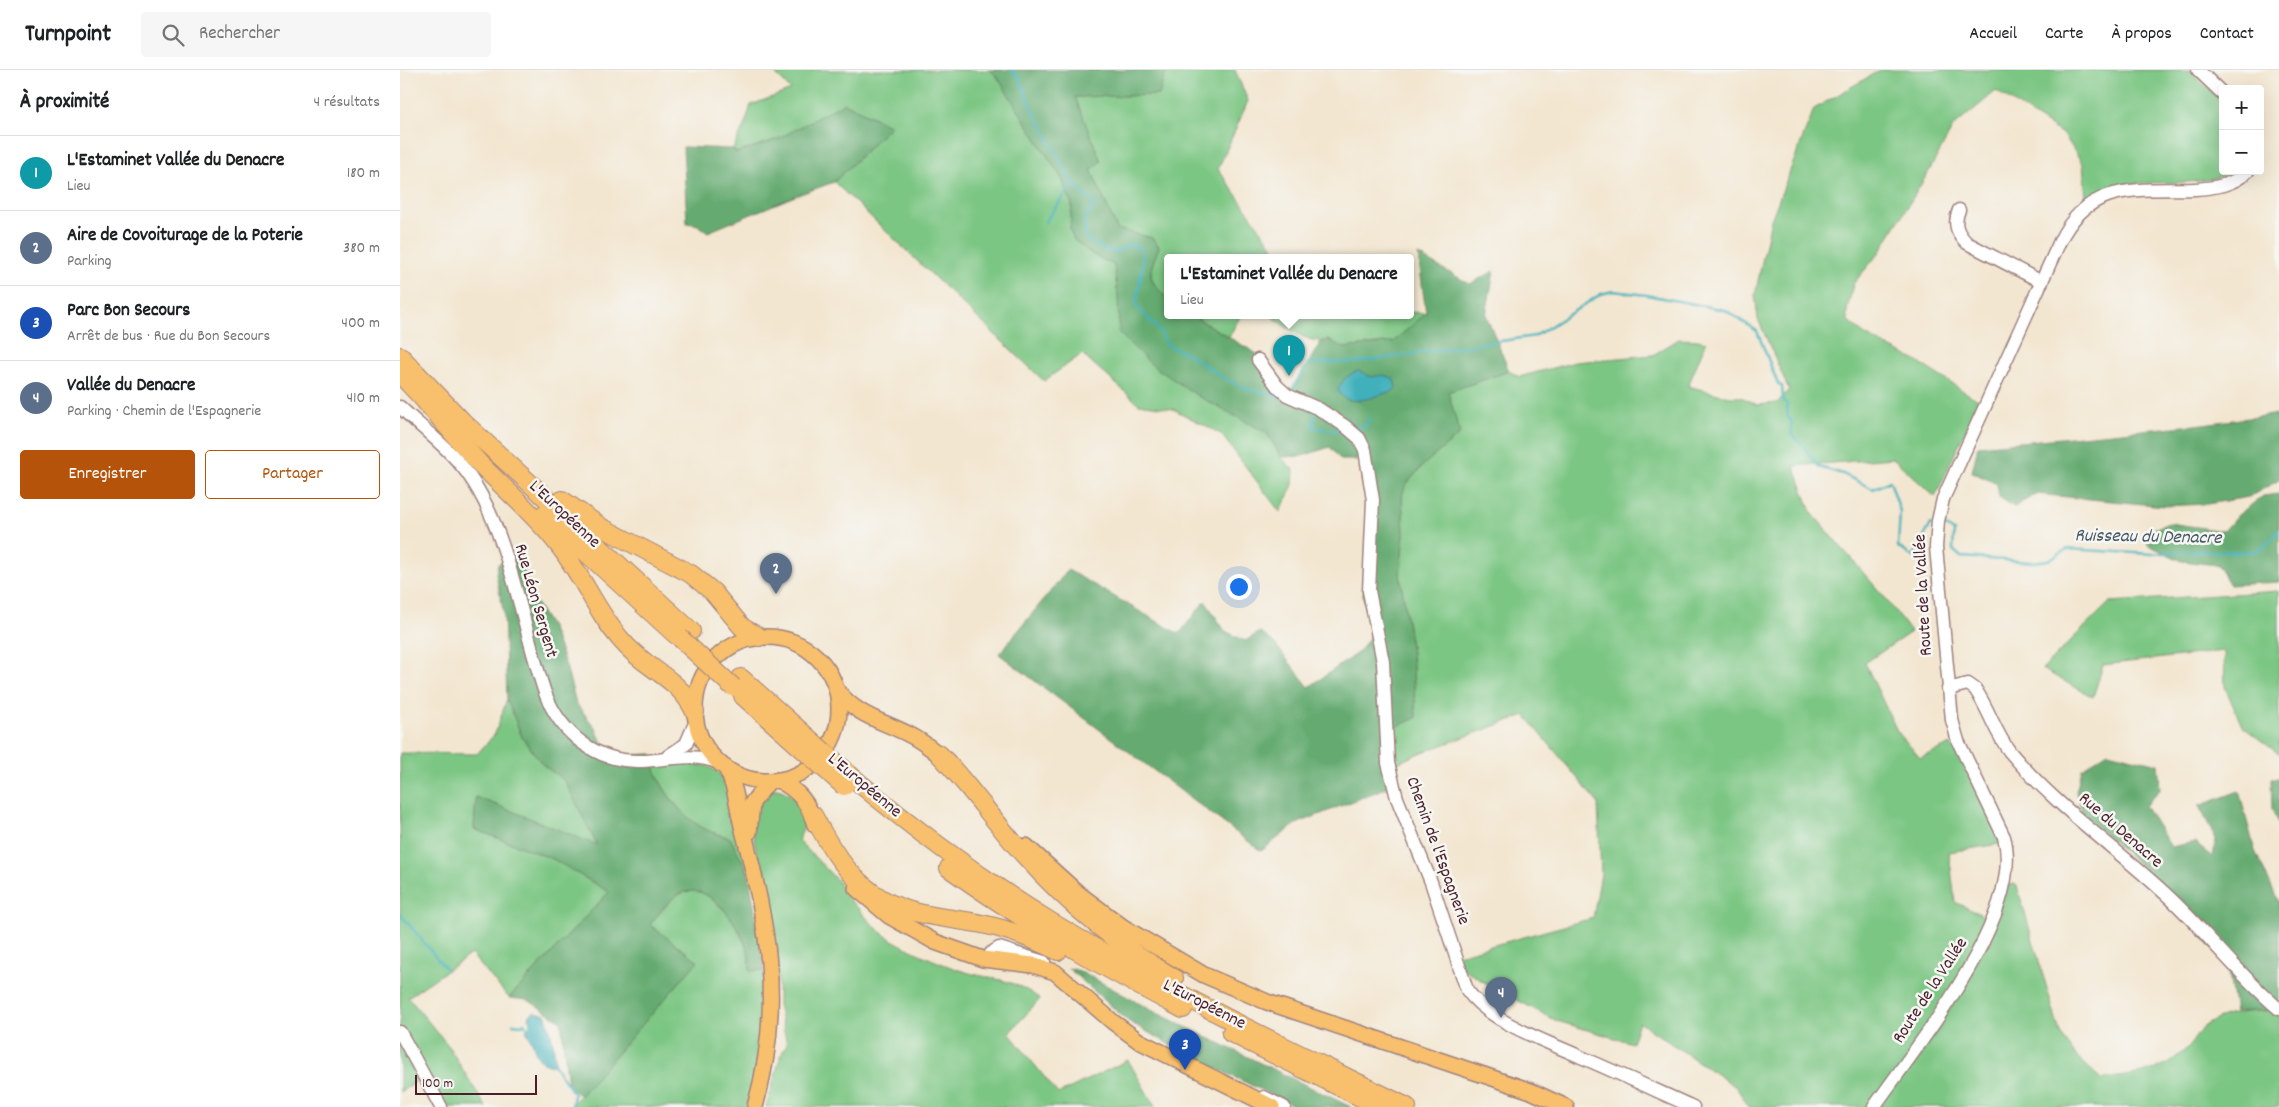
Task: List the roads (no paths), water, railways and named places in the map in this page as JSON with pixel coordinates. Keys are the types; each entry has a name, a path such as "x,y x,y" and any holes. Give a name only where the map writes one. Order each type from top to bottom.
{"highway":[{"name":"L'Européenne","path":"400,356 440,399 686,635 908,838 986,894 1040,929 1117,974 1380,1107"},
{"name":"L'Européenne","path":"400,374 486,460 686,635"},
{"path":"425,400 464,447 532,515 558,545 624,644 644,663 681,689 696,716"},
{"path":"495,452 514,460 601,528 691,574 713,592 742,628 759,637"},
{"path":"939,754 1040,873 1106,933 1172,978 1355,1081"},
{"name":"L'Européenne","path":"852,785 960,861 1052,922 1163,984 1407,1107"},
{"path":"813,815 844,865 867,889 886,902 916,913 974,922 1008,931 1056,950 1100,972 1117,974"}],"main road":[{"path":"751,853 743,828 734,784 722,765 703,742 696,716 699,684 714,660 736,644 759,637 781,638 805,648 824,665 836,689 859,712 912,736 939,754 963,775 1016,835 1062,880 1123,927 1184,964 1259,999 1538,1094 1566,1107"},
{"path":"755,1107 767,1055 772,1001 767,936 751,853 750,809 757,795 774,781 804,771 828,748 834,735 838,717 836,689"},
{"path":"722,765 744,778 774,781 799,794 813,815 817,829 834,860 847,877 871,902 921,936 956,951 991,961 1037,966 1059,975 1127,1033 1156,1050 1279,1107"}],"street":[{"path":"2198,70 2219,90"},
{"name":"Route de la Vallée","path":"1874,1107 1975,959 1994,916 2007,877 2008,860 2004,837 1958,741 1952,720 1936,548 1939,515 1949,485 2071,220 2083,208 2096,200 2122,192 2220,186 2243,175"},
{"path":"1959,210 1956,225 1959,233 1968,243 2042,282"},
{"name":"Chemin de l'Espagnerie","path":"1258,360 1288,396 1316,408 1353,432 1365,450 1373,492 1369,591 1383,662 1388,763 1397,798 1433,887 1467,990 1476,1001 1490,1012 1523,1030 1693,1107"},
{"name":"Rue Léon Sergent","path":"400,407 454,457 483,498 504,554 544,693 561,724 582,744 604,755 636,762 661,758"},
{"name":"Rue du Denacre","path":"1948,689 1968,684 1976,689 2001,739 2030,774 2066,808 2169,897 2243,976 2279,1009"},
{"path":"661,758 686,744 696,716"},
{"path":"661,758 698,757 722,765"},
{"path":"991,961 991,953 1000,948 1057,967 1138,1034 1228,1083"},
{"path":"400,1032 441,1107"}],"water":[{"path":"1359,371 1371,377 1384,375 1393,378 1396,387 1393,391 1371,398 1349,400 1338,391 1343,380"},
{"path":"534,1012 545,1014 549,1024 555,1065 542,1062 526,1031 530,1025 529,1016"}],"waterway":[{"name":"Ruisseau du Denacre","path":"1011,70 1018,76 1030,104 1073,184 1095,204 1085,219 1085,237 1102,249 1112,252 1123,249 1130,244 1141,248 1143,262 1136,306 1160,331 1167,345 1186,353 1224,378 1244,388 1282,397"},
{"path":"1045,222 1073,184"},
{"name":"Ruisseau du Denacre","path":"1291,391 1308,363 1358,362 1535,336 1601,294 1613,291 1647,295 1725,310 1757,331 1778,384 1782,386 1783,401 1787,404 1788,418 1791,420 1792,436 1800,442 1819,467 1843,474 1873,489 1890,481 1900,511 1898,547 1913,557 1931,524"},
{"path":"1314,411 1315,419 1312,426 1345,432"},
{"path":"1354,427 1364,427 1370,418"},
{"name":"Ruisseau du Denacre","path":"1944,525 1954,531 1953,550 1961,557 2033,562 2048,560 2067,549 2152,554 2191,551 2251,552 2263,548 2279,530"},
{"path":"400,914 446,969"},
{"path":"513,1024 522,1025 524,1023 529,1030"},
{"path":"553,1063 574,1094 572,1107"}],"place":[{"name":"L'Estaminet Vallée du Denacre","path":"1289,376"},
{"name":"Aire de Covoiturage de la Poterie","path":"776,594"},
{"name":"Vallée du Denacre","path":"1501,1018"},
{"name":"Parc Bon Secours","path":"1185,1070"}]}
